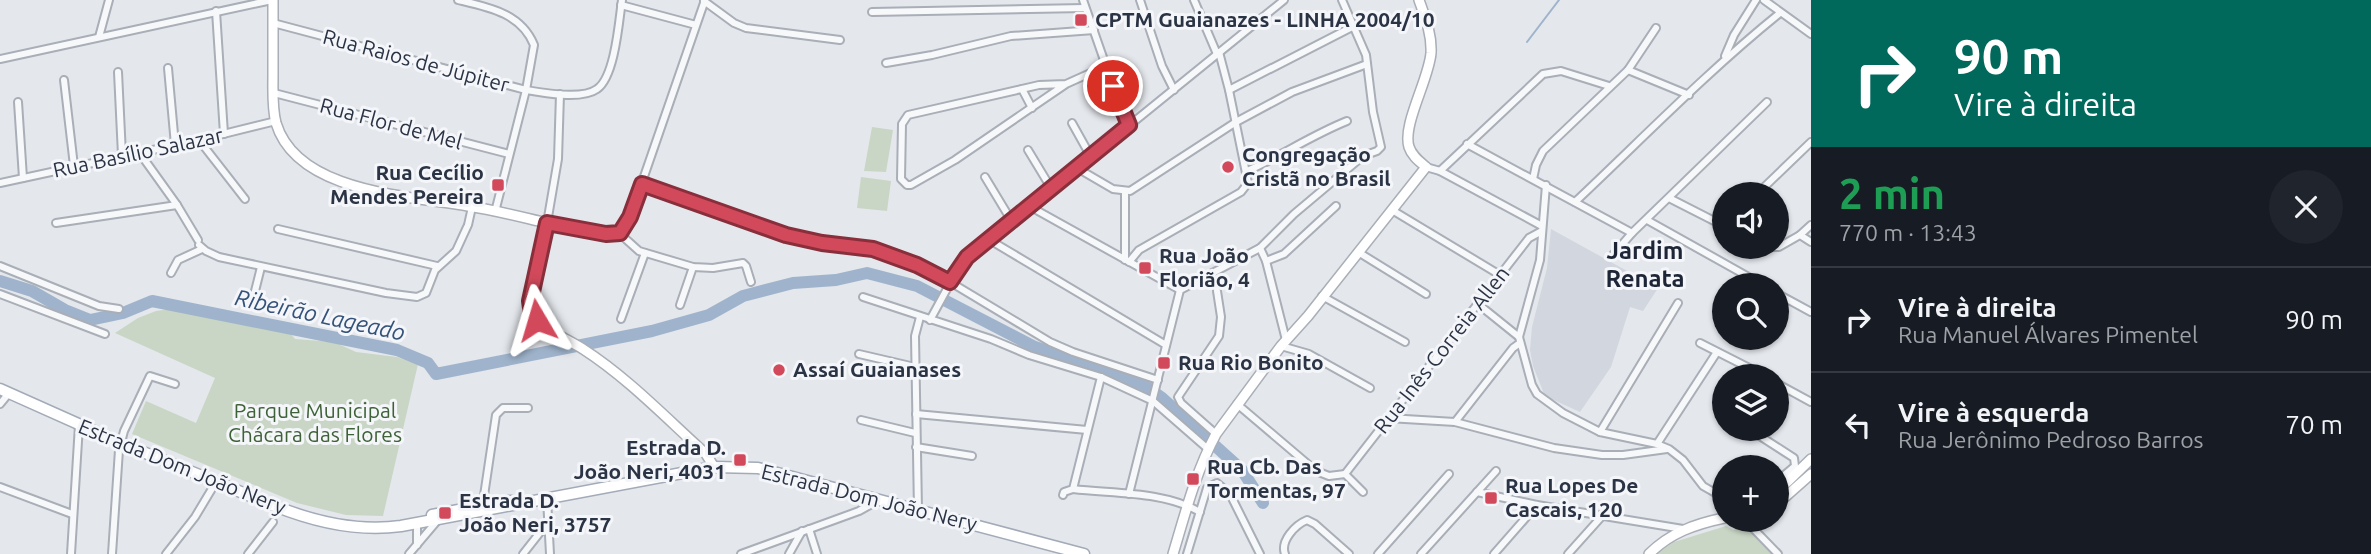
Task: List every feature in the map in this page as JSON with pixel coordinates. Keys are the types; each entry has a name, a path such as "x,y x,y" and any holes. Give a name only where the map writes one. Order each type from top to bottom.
{"main road":[{"name":"Estrada Dom João Nery","path":"4,391 121,443 299,516 341,525 384,528 437,521 506,501 527,502 714,467 771,470 1084,554"},
{"name":"Estrada Dom João Nery","path":"370,527 385,522 482,509"}],"street":[{"path":"99,37 109,0"},
{"path":"0,59 272,0 276,121 287,144 316,169 330,178 387,194 472,206 606,234 620,233"},
{"path":"458,0 501,12 525,31 534,46 526,90 495,212"},
{"path":"620,233 630,217 642,184 704,0 734,23 746,28 840,40"},
{"path":"1083,0 1129,125"},
{"path":"1140,0 1162,66 1174,90"},
{"path":"1127,261 1144,246 1245,188 1248,183 1229,90 1218,53 1194,0"},
{"path":"930,320 967,257 1284,0"},
{"path":"1129,494 1180,290 1262,246 1294,214 1363,156 1380,149 1363,45 1342,0"},
{"path":"1419,0 1429,29 1431,52 1408,135 1410,149 1426,167 1440,171 1542,228"},
{"path":"1724,58 1734,35 1756,0"},
{"path":"1764,0 1811,34"},
{"path":"621,2 696,25"},
{"name":"Rua Raios de Júpiter","path":"273,23 526,90 560,94 590,92 602,84 613,53 621,2"},
{"path":"872,12 1086,8"},
{"path":"216,11 224,134"},
{"path":"1575,202 1689,95 1724,58 1780,13"},
{"path":"1229,90 1354,26"},
{"path":"1533,179 1543,151 1628,70 1656,28"},
{"path":"886,63 1011,36 1094,30"},
{"path":"1077,168 1095,180 1125,192 1135,189 1236,122 1292,92 1367,64"},
{"path":"1066,84 1022,89 908,114 902,124 901,179 911,185 955,160 1066,84 1106,66"},
{"path":"168,68 175,145"},
{"path":"1628,70 1689,95"},
{"path":"1440,171 1543,74 1561,71 1609,86"},
{"path":"118,72 122,155"},
{"path":"64,79 74,166"},
{"path":"1022,89 1032,108"},
{"name":"Rua Flor de Mel","path":"274,93 509,154"},
{"path":"560,94 558,159 530,301 532,315 622,377 706,454 714,467"},
{"path":"18,102 23,178"},
{"path":"1612,256 1632,233 1768,102"},
{"name":"Rua Basílio Salazar","path":"0,183 276,121"},
{"path":"1247,171 1347,121"},
{"path":"1072,123 1091,157"},
{"path":"199,140 245,199"},
{"path":"1770,182 1811,142"},
{"path":"1467,144 1632,233"},
{"path":"1028,150 1051,188"},
{"path":"139,152 177,205 200,244 219,257 417,297 426,293 437,266 456,251 468,226 472,206"},
{"path":"1173,554 1208,449 1216,434 1284,343 1426,167"},
{"path":"985,177 1011,220"},
{"path":"642,184 786,235 822,243 873,249 917,265 1051,342 1157,382"},
{"path":"1455,422 1520,340 1539,260 1546,185"},
{"path":"1125,192 1127,261"},
{"path":"1669,198 1712,220"},
{"path":"56,223 177,205"},
{"path":"1029,206 1180,290"},
{"path":"1266,261 1283,254 1336,206"},
{"path":"1392,210 1500,275"},
{"path":"1647,220 1742,273"},
{"path":"1789,241 1811,225"},
{"name":"Rua Inês Correia Allen","path":"1345,474 1529,238 1542,228"},
{"path":"278,229 437,266"},
{"path":"620,233 634,248 693,267 713,268 743,262 747,266 751,282"},
{"path":"1800,235 1811,242"},
{"path":"988,239 1166,345"},
{"path":"172,273 178,260 200,244"},
{"path":"1262,246 1284,343"},
{"path":"621,319 645,253"},
{"path":"1358,253 1426,294"},
{"path":"0,266 99,306 119,309"},
{"path":"253,299 261,267"},
{"path":"680,304 693,267"},
{"path":"1216,434 1181,403 1178,397 1219,336 1221,317 1217,291"},
{"path":"0,294 105,334"},
{"path":"1322,296 1405,342"},
{"path":"863,297 1101,377 1153,398 1208,449"},
{"path":"1789,300 1811,312"},
{"path":"1600,432 1678,303"},
{"path":"1478,304 1520,340 1537,394 1563,413 1600,432 1669,449 1683,460 1703,486 1712,491"},
{"path":"918,510 915,337 920,317"},
{"path":"1284,343 1370,388"},
{"path":"1700,343 1741,364"},
{"path":"1657,444 1717,352"},
{"path":"859,354 915,368"},
{"path":"112,554 115,484 121,443 148,378 153,375 175,384"},
{"path":"1073,489 1101,377"},
{"path":"1789,390 1811,402"},
{"path":"0,404 4,391"},
{"path":"1237,404 1316,471 1329,477 1345,474 1363,492"},
{"path":"482,509 496,415 503,408 528,408"},
{"path":"916,414 1087,430"},
{"path":"1388,418 1455,422 1554,448 1591,454 1623,455 1669,449"},
{"path":"861,420 915,433"},
{"path":"71,554 79,425"},
{"path":"1768,441 1794,458 1795,466 1789,471"},
{"path":"916,447 972,456"},
{"path":"1789,481 1811,459"},
{"path":"1421,554 1496,471"},
{"path":"1378,554 1449,474"},
{"path":"1789,493 1811,474"},
{"path":"166,554 195,517 216,482"},
{"path":"1186,554 1207,488 1217,483 1224,487 1260,554"},
{"path":"0,487 72,514"},
{"path":"1063,495 1073,489 1129,494 1188,505 1200,512"},
{"path":"1477,492 1537,505 1684,529"},
{"path":"547,498 550,554"},
{"path":"741,554 859,511 879,500"},
{"path":"1494,554 1537,505"},
{"path":"1567,554 1603,515"},
{"path":"1284,554 1285,540 1299,524 1307,520 1331,536 1349,554"},
{"path":"409,554 437,521"},
{"path":"523,554 549,521"},
{"path":"1649,554 1659,544 1684,529 1712,521"},
{"path":"248,554 273,522"},
{"path":"416,545 417,524"},
{"path":"789,554 805,530"},
{"path":"805,530 817,554"},
{"path":"1757,532 1778,554"}],"shaded area":[{"path":"1551,229 1658,288 1643,311 1630,307 1611,367 1580,412 1545,396 1533,366 1530,350 1532,327 1547,268"}],"green space":[{"path":"872,127 893,130 886,172 864,171"},
{"path":"861,177 891,181 887,211 857,208"},
{"name":"Parque Municipal Chácara das Flores","path":"171,309 253,325 267,323 286,328 295,339 334,342 356,352 397,357 418,364 383,516 346,515 297,503 132,434 146,401 196,423 215,378 115,333 138,318"},
{"path":"1712,530 1753,532 1775,554 1656,554 1674,542"}],"waterway":[{"path":"1527,42 1559,0"},
{"name":"Ribeirão Lageado","path":"0,281 32,291 65,310 90,320 123,313 152,301 397,350 428,363 436,374 652,331 709,315 743,296 793,283 836,280 867,273 917,286 1035,347 1142,384 1162,398 1242,470 1263,503"}],"place":[{"name":"CPTM Guaianazes - LINHA 2004/10","path":"1081,20"},
{"name":"Congregação Cristã no Brasil","path":"1228,167"},
{"name":"Rua Cecílio Mendes Pereira","path":"498,185"},
{"name":"Rua João Florião, 4","path":"1145,268"},
{"name":"Rua Rio Bonito","path":"1164,363"},
{"name":"Assaí Guaianases","path":"779,370"},
{"name":"Estrada D. João Neri, 4031","path":"740,460"},
{"name":"Rua Cb. Das Tormentas, 97","path":"1193,479"},
{"name":"Rua Lopes De Cascais, 120","path":"1491,498"},
{"name":"Estrada D. João Neri, 3757","path":"445,513"}],"district":[{"name":"Jardim Renata","path":"1645,265"}],"route":[{"path":"537,320 532,315 530,301 547,223 611,235 620,233 626,226 642,184 786,235 822,243 873,249 917,265 950,282 967,257 1129,125 1113,86"}]}
